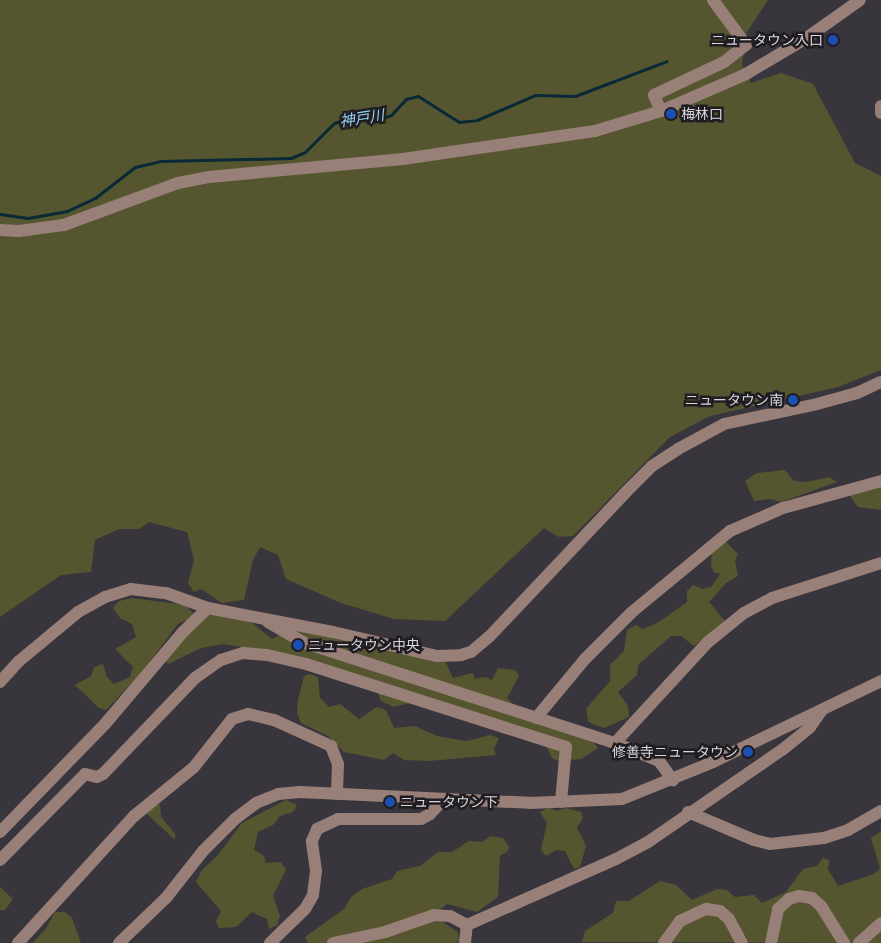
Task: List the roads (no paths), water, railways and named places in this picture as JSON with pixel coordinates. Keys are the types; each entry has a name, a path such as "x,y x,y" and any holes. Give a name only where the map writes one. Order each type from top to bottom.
{"street":[{"path":"661,111 654,95 724,62 746,45 713,0"},
{"path":"0,230 19,231 64,225 178,183 201,178 492,148 596,130 661,111 746,74 805,39 860,0"},
{"path":"881,106 881,113"},
{"path":"0,682 18,662 78,612 119,592 130,589 161,592 208,608 266,621 294,623 437,656 471,652 520,607 652,466 678,449 724,424 817,404 857,393 881,382"},
{"path":"536,718 585,659 632,612 730,531 783,508 881,481"},
{"path":"615,742 708,642 744,613 788,592 881,563"},
{"path":"0,832 86,744 183,632 208,608"},
{"path":"266,621 302,642 615,742 659,761 673,780"},
{"path":"0,860 85,774 97,777 102,774 195,678 221,660 243,653 267,655 306,664 566,747 561,802"},
{"path":"119,943 166,898 203,850 235,819 256,803 278,794 337,794 561,802 622,800 673,780 881,681"},
{"path":"467,925 616,859 648,842 688,812 801,736 824,708"},
{"path":"18,943 134,816 194,767 232,718 248,714 274,720 330,746 338,764 337,794"},
{"path":"270,943 305,909 313,894 316,871 312,841 317,829 338,819 421,819 430,814 444,798"},
{"path":"688,812 754,840 770,844 824,838 848,830 881,811"},
{"path":"771,943 778,909 789,898 799,896 812,898 821,906 844,943"},
{"path":"664,943 680,921 706,909 720,911 730,919 742,943"},
{"path":"333,943 384,932 434,915 450,916 467,925"},
{"path":"859,943 881,923"},
{"path":"465,943 467,925"}],"waterway":[{"name":"神戸川","path":"0,214 28,218 67,211 95,198 135,167 160,161 291,158 305,152 334,123 353,117 369,121 380,119 391,115 406,99 418,96 459,122 477,120 535,95 575,96 667,61"}],"place":[{"name":"ニュータウン入口","path":"833,40"},
{"name":"梅林口","path":"671,114"},
{"name":"ニュータウン南","path":"793,400"},
{"name":"ニュータウン中央","path":"298,645"},
{"name":"修善寺ニュータウン","path":"748,752"},
{"name":"ニュータウン下","path":"390,802"}]}
